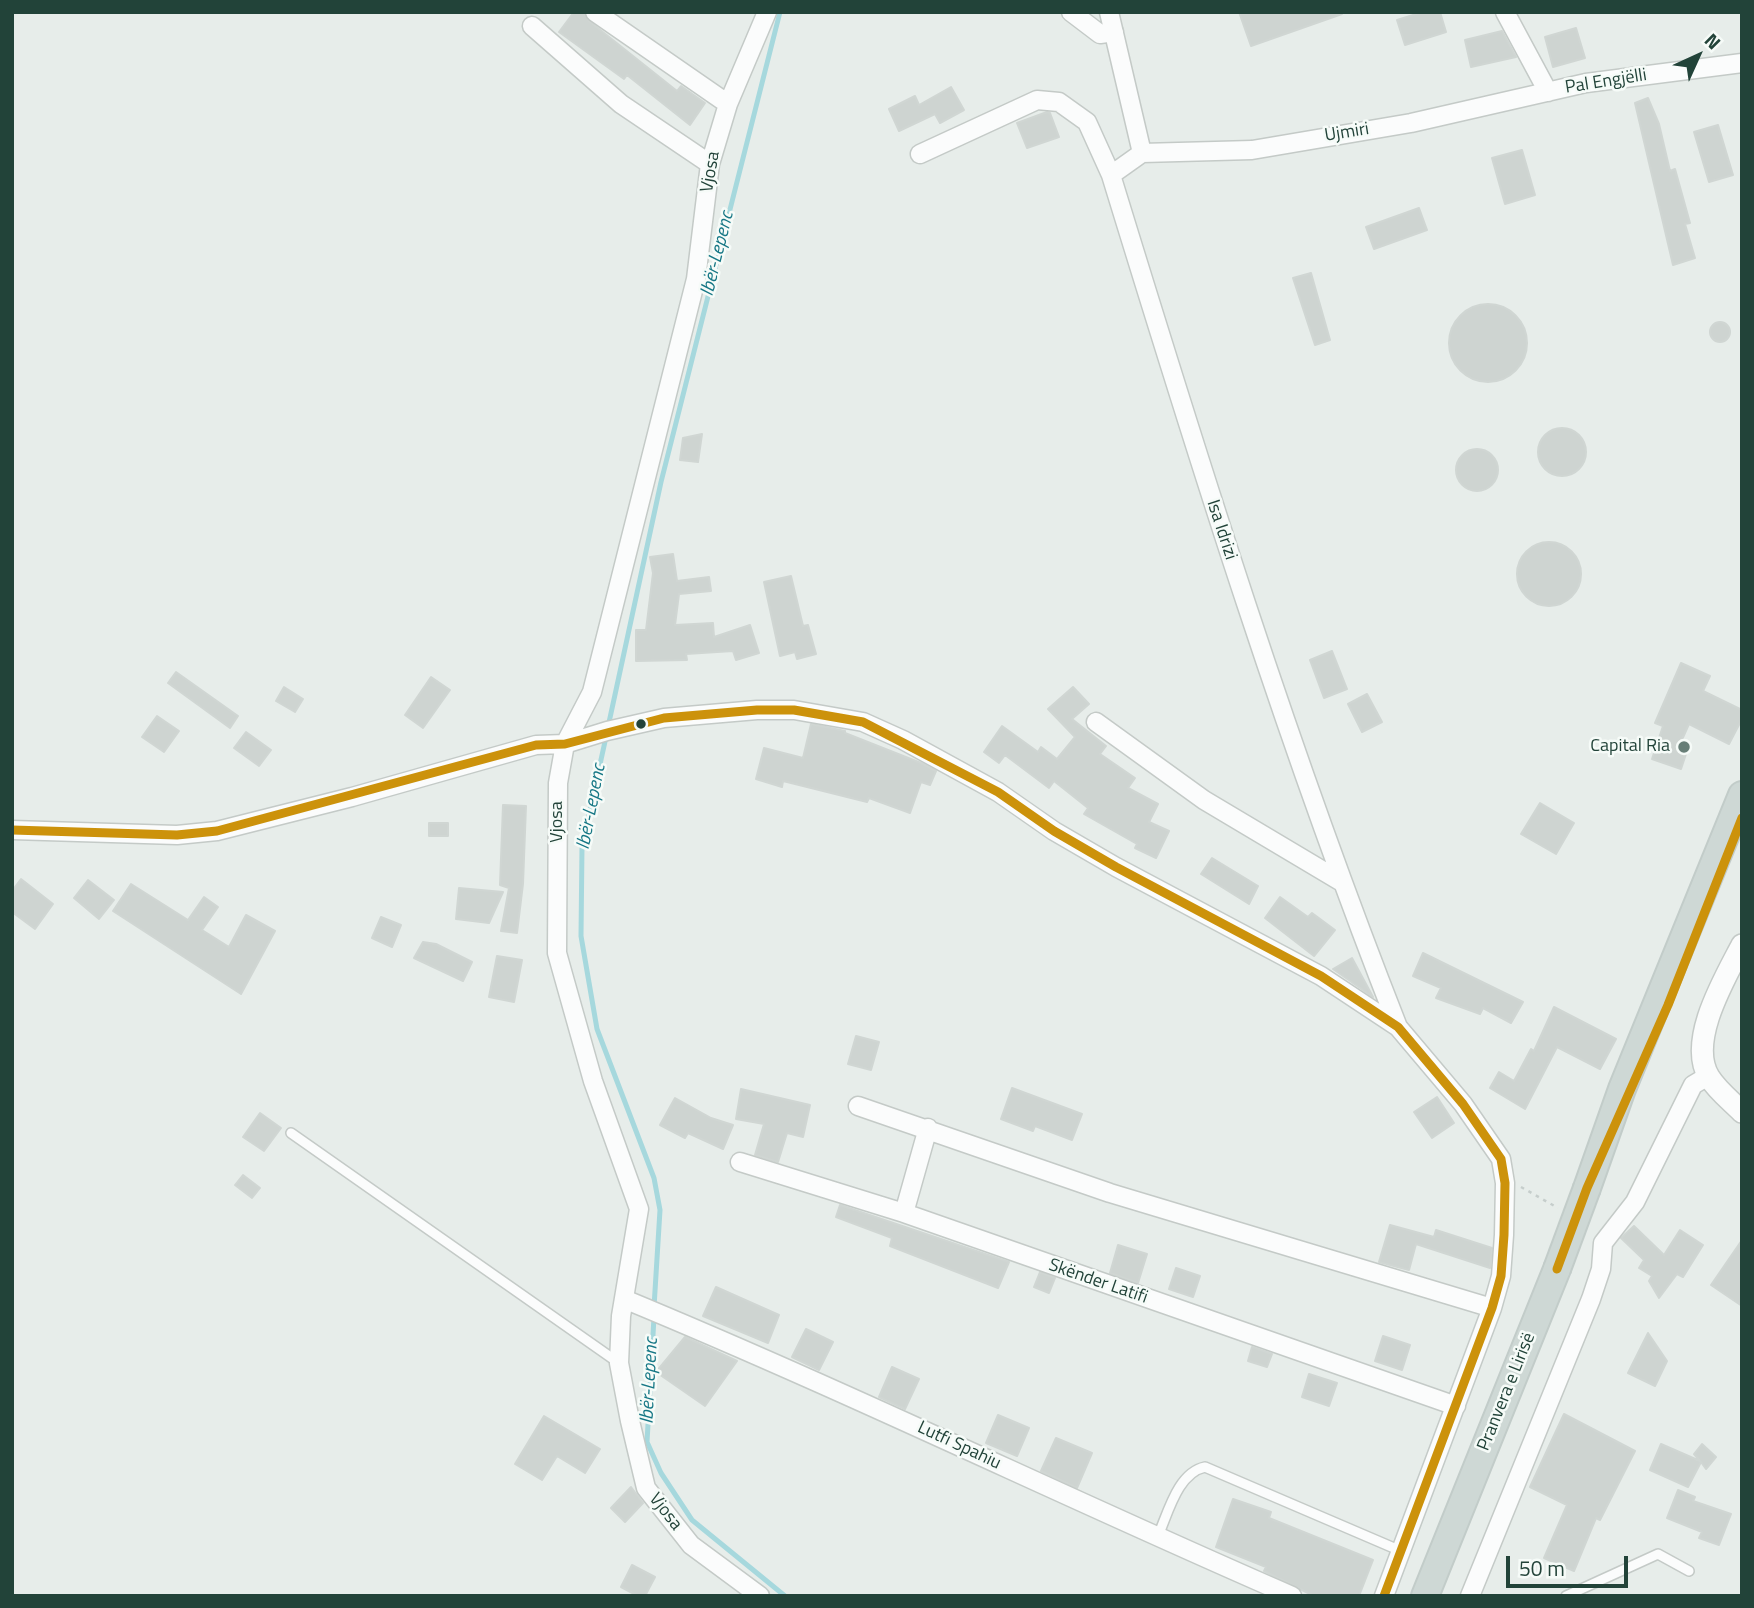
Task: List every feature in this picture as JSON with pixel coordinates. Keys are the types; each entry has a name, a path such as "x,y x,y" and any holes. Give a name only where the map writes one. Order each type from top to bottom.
{"main road":[{"name":"Pranvera e Lirisë","path":"1425,1596 1557,1269 1622,1089 1742,795"},
{"name":"Pranvera e Lirisë","path":"1587,1188 1668,1005 1742,817"}],"street":[{"path":"595,12 728,104"},
{"name":"Vjosa","path":"760,1596 691,1545 646,1488 619,1363 624,1299 639,1209 593,1081 557,953 558,783 565,744 592,692 693,292 710,164 728,104 767,12"},
{"path":"1071,12 1100,34 1114,32"},
{"path":"920,154 1037,100 1059,102 1087,122 1111,175 1142,153 1109,12"},
{"name":"Pal Engjëlli","path":"1505,12 1548,92 1586,83 1742,64"},
{"path":"532,26 621,104 710,164"},
{"name":"Ujmiri","path":"1142,153 1252,150 1411,123 1548,92"},
{"name":"Isa Idrizi","path":"1111,175 1223,539 1340,881 1398,1027"},
{"path":"12,830 177,835 217,831 352,797 536,745 565,744 607,730 664,718 757,710 794,710 863,722 903,740 998,792 1054,831 1321,976 1398,1027 1463,1104 1500,1159 1504,1183 1502,1276 1384,1596"},
{"path":"1096,722 1204,800 1340,881"},
{"path":"1742,946 1709,1014 1703,1044 1703,1062 1708,1076 1742,1112"},
{"path":"1470,1596 1591,1299 1601,1269 1603,1243 1635,1202 1693,1085 1708,1076"},
{"path":"858,1106 1110,1193 1492,1308"},
{"path":"904,1213 928,1128"},
{"name":"Skënder Latifi","path":"740,1162 904,1213 1456,1406"},
{"name":"Lutfi Spahiu","path":"624,1299 761,1355 1157,1538 1292,1596"}],"lane":[{"path":"291,1132 619,1363"},
{"path":"1157,1538 1185,1477 1194,1469 1205,1467 1401,1551"},
{"path":"1566,1596 1657,1554 1689,1571"}],"building":[{"path":"574,12 584,12 589,21 677,91 681,86 705,103 690,125 627,75 624,79 559,32"},
{"path":"1239,12 1342,12 1342,14 1251,46"},
{"path":"1423,12 1440,12 1446,32 1405,45 1397,20"},
{"path":"1576,28 1585,58 1553,67 1545,37"},
{"path":"1502,31 1516,57 1471,67 1465,40"},
{"path":"951,87 964,110 940,123 935,114 899,131 889,109 915,96 919,105"},
{"path":"1648,98 1659,124 1670,171 1675,169 1690,223 1685,224 1695,258 1673,265 1635,103"},
{"path":"1050,113 1059,137 1027,148 1017,123"},
{"path":"1718,125 1733,175 1709,182 1694,132"},
{"path":"1522,150 1535,195 1505,204 1492,158"},
{"path":"1419,208 1427,230 1374,249 1366,227"},
{"path":"1311,273 1330,340 1315,345 1293,278"},
{"path":"1480,304 1496,304 1510,310 1521,321 1527,335 1527,351 1521,365 1510,376 1496,382 1480,382 1466,376 1455,365 1449,351 1449,335 1455,321 1466,310"},
{"path":"1716,322 1724,322 1730,332 1724,342 1716,342 1710,336 1710,328"},
{"path":"1562,428 1579,435 1586,452 1579,469 1562,476 1545,469 1538,452 1545,435"},
{"path":"702,434 698,462 680,460 683,438"},
{"path":"1477,449 1492,455 1498,470 1492,485 1477,491 1462,485 1456,470 1462,455"},
{"path":"1543,542 1555,542 1572,551 1579,562 1579,586 1572,597 1555,606 1543,606 1531,601 1522,592 1517,580 1517,568 1522,556 1531,547"},
{"path":"673,554 677,581 709,577 711,591 679,594 675,625 713,623 714,637 750,625 759,653 736,660 733,651 686,654 687,660 636,661 636,630 646,630 653,573 650,557"},
{"path":"791,576 803,626 808,625 816,654 797,659 795,652 780,656 764,582"},
{"path":"1332,651 1347,689 1324,698 1310,660"},
{"path":"1681,663 1710,676 1703,691 1742,710 1742,719 1729,744 1689,724 1677,751 1686,754 1681,769 1652,759 1663,726 1655,723"},
{"path":"176,672 238,716 230,728 168,683"},
{"path":"431,677 450,690 423,728 405,715"},
{"path":"284,687 303,699 295,712 276,701"},
{"path":"1073,687 1089,704 1072,719 1106,746 1100,754 1135,778 1128,788 1158,804 1149,822 1169,831 1156,858 1135,848 1137,844 1084,814 1088,808 1054,781 1049,788 1005,755 999,763 984,752 1002,726 1038,752 1041,747 1057,759 1075,737 1048,709"},
{"path":"1367,694 1382,722 1362,732 1348,704"},
{"path":"157,716 179,731 164,752 142,737"},
{"path":"811,724 845,731 921,763 936,771 930,785 921,782 910,813 869,798 867,802 783,781 782,787 756,779 764,748 803,758"},
{"path":"246,732 271,750 259,766 234,748"},
{"path":"1540,803 1574,823 1556,854 1521,834"},
{"path":"503,805 526,806 523,884 517,933 501,931 509,888 500,885"},
{"path":"429,823 448,823 448,836 429,836"},
{"path":"1212,858 1258,886 1249,904 1201,874"},
{"path":"21,879 53,904 35,929 12,912 12,891"},
{"path":"88,880 114,900 99,919 74,898"},
{"path":"131,884 188,920 204,897 218,907 202,930 229,947 246,915 275,931 241,994 113,911"},
{"path":"459,888 503,892 489,923 456,919"},
{"path":"1280,897 1308,917 1312,913 1335,930 1314,956 1265,918"},
{"path":"381,917 401,925 392,947 372,938"},
{"path":"423,942 436,944 472,962 463,981 414,958"},
{"path":"1423,953 1523,1002 1511,1023 1483,1008 1480,1014 1436,998 1441,988 1413,976"},
{"path":"497,956 522,960 514,1002 489,997"},
{"path":"1352,958 1373,997 1333,969"},
{"path":"1554,1007 1616,1039 1600,1069 1557,1047 1525,1109 1490,1088 1499,1072 1514,1081 1531,1049 1534,1051"},
{"path":"856,1036 879,1042 871,1070 848,1064"},
{"path":"1012,1088 1082,1114 1072,1140 1035,1126 1033,1131 1001,1119"},
{"path":"741,1089 810,1105 803,1137 787,1133 778,1162 755,1155 764,1124 736,1119"},
{"path":"1437,1097 1454,1123 1432,1138 1414,1112"},
{"path":"675,1098 711,1118 733,1125 723,1149 688,1133 685,1138 660,1125"},
{"path":"260,1113 281,1128 264,1151 243,1137"},
{"path":"243,1175 260,1188 252,1198 235,1185"},
{"path":"840,1205 1009,1262 998,1288 890,1246 892,1238 836,1217"},
{"path":"1390,1225 1434,1237 1436,1230 1492,1248 1490,1268 1416,1244 1409,1270 1379,1262"},
{"path":"1634,1226 1664,1255 1680,1230 1703,1245 1683,1277 1677,1274 1659,1298 1649,1281 1652,1276 1639,1268 1644,1260 1621,1238"},
{"path":"1742,1240 1742,1306 1711,1285"},
{"path":"1118,1245 1147,1254 1138,1283 1110,1273"},
{"path":"1176,1268 1200,1276 1193,1297 1169,1289"},
{"path":"1040,1272 1055,1278 1049,1293 1034,1287"},
{"path":"716,1287 779,1315 768,1343 703,1316"},
{"path":"806,1329 833,1342 819,1370 792,1357"},
{"path":"1648,1333 1667,1361 1655,1386 1628,1373"},
{"path":"1383,1336 1410,1345 1402,1370 1375,1361"},
{"path":"685,1337 737,1361 705,1406 656,1372"},
{"path":"1252,1347 1272,1354 1267,1367 1248,1361"},
{"path":"892,1367 919,1379 905,1409 879,1397"},
{"path":"1309,1374 1337,1383 1329,1406 1302,1397"},
{"path":"1564,1414 1635,1451 1600,1520 1596,1518 1574,1571 1544,1558 1567,1505 1530,1487"},
{"path":"998,1415 1029,1428 1017,1456 986,1443"},
{"path":"544,1416 600,1449 585,1473 557,1456 542,1480 515,1464"},
{"path":"1056,1438 1092,1453 1077,1488 1041,1471"},
{"path":"1661,1444 1700,1461 1694,1454 1702,1444 1716,1457 1706,1469 1701,1462 1688,1487 1650,1470"},
{"path":"631,1487 643,1503 625,1522 611,1508"},
{"path":"1678,1490 1695,1497 1693,1501 1731,1514 1719,1545 1699,1538 1702,1532 1667,1518"},
{"path":"1233,1499 1271,1512 1269,1518 1373,1560 1359,1596 1314,1596 1264,1571 1266,1567 1216,1547"},
{"path":"632,1565 655,1577 645,1596 638,1596 621,1587"}],"waterway":[{"name":"Ibër-Lepenc","path":"608,727 661,482 780,12"},
{"name":"Ibër-Lepenc","path":"606,737 582,846 581,936 597,1029 654,1178 660,1210 654,1307"},
{"name":"Ibër-Lepenc","path":"654,1317 647,1442 661,1473 692,1520 785,1596"}],"transit line":[{"path":"12,830 177,835 217,831 536,745 565,744 664,718 757,710 794,710 863,722 998,792 1054,831 1321,976 1398,1027 1463,1104 1501,1159 1505,1183 1501,1276 1492,1308 1384,1596"},
{"path":"1557,1269 1587,1188 1668,1005 1742,818"}],"place":[{"name":"Capital Ria","path":"1684,747"}]}
